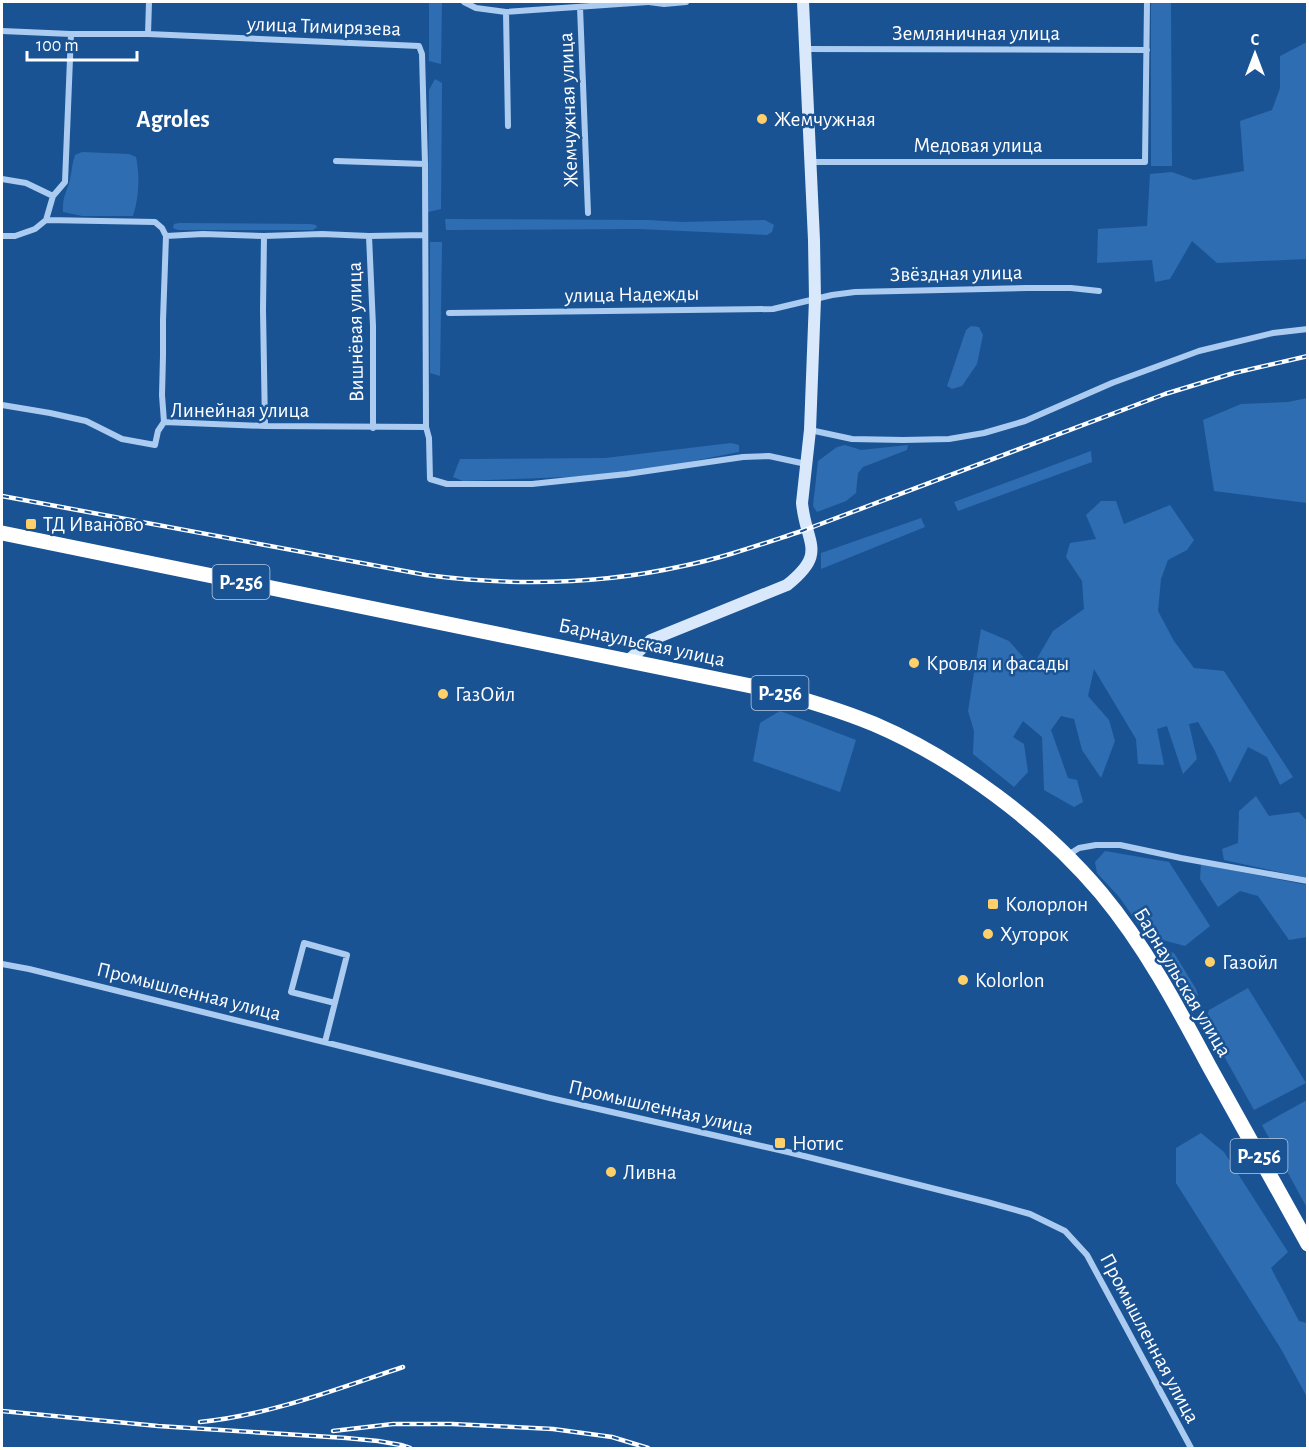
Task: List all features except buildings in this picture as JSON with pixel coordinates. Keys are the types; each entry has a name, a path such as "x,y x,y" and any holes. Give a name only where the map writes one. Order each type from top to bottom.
{"highway":[{"name":"Барнаульская улица","path":"2,534 727,681 805,700 875,724 923,749 978,784 1023,818 1100,892 1151,962 1308,1244"}],"street":[{"path":"148,34 149,2"},
{"path":"464,2 477,8 506,12 561,5 580,7 686,2"},
{"path":"629,660 651,640 787,585 807,566 812,553 812,542 802,504 810,430 815,299 811,162 802,2"},
{"path":"1147,2 1147,50"},
{"name":"Жемчужная улица","path":"580,7 588,213"},
{"path":"506,12 508,126"},
{"name":"улица Тимирязева","path":"2,31 148,34 418,46 422,54 425,164 426,428 429,438 430,479 447,484 532,484 627,474 743,457 769,456 807,464"},
{"path":"2,236 15,236 35,229 46,220 53,196 65,182 71,34"},
{"name":"Земляничная улица","path":"805,49 1147,50"},
{"name":"Медовая улица","path":"811,162 1145,162 1147,50"},
{"path":"336,161 425,164"},
{"path":"2,179 26,183 53,196"},
{"path":"46,220 155,222 162,228 166,236 162,395 164,422"},
{"path":"166,236 203,234 425,235"},
{"path":"264,236 262,310 265,426"},
{"name":"Вишнёвая улица","path":"369,236 373,326 372,428"},
{"name":"Звёздная улица","path":"815,299 855,292 920,290 1071,288 1099,291"},
{"name":"улица Надежды","path":"449,313 773,309 815,299"},
{"path":"810,430 852,439 903,440 949,439 984,433 1026,421 1112,383 1199,351 1273,333 1308,329"},
{"name":"Линейная улица","path":"2,405 86,422 122,439 154,445 158,430 164,422 426,428"},
{"path":"1066,857 1078,848 1120,845 1308,881"},
{"path":"325,1042 335,1003 346,955 304,943 291,992 335,1003"},
{"name":"Промышленная улица","path":"2,964 550,1098 788,1152 1030,1214 1065,1232 1087,1255 1191,1449"}],"shaded area":[{"path":"429,2 442,2 441,64 429,61"},
{"path":"1151,2 1171,2 1172,166 1151,166"},
{"path":"1307,42 1307,259 1217,263 1192,241 1170,279 1155,282 1152,260 1097,263 1098,229 1147,226 1150,174 1172,172 1194,180 1244,171 1240,121 1272,110 1280,88 1280,56"},
{"path":"435,79 442,83 441,209 428,212 429,90"},
{"path":"82,152 129,154 136,157 138,187 133,216 82,216 63,212 64,198 74,158"},
{"path":"445,219 682,222 765,220 774,225 772,232 767,235 639,229 446,230"},
{"path":"174,224 310,224 317,227 313,230 178,230 173,228"},
{"path":"430,242 442,242 440,376 430,373"},
{"path":"971,326 979,327 983,335 977,364 962,386 952,389 947,386 966,330"},
{"path":"1307,398 1307,503 1214,491 1203,420 1241,404 1288,402"},
{"path":"731,443 739,445 739,452 622,475 463,481 453,477 460,459 605,458"},
{"path":"845,445 861,450 908,445 907,450 863,467 858,473 856,493 846,501 817,512 813,506 818,461 837,447"},
{"path":"1091,451 1092,462 958,511 954,502"},
{"path":"1101,501 1116,501 1124,524 1170,505 1194,540 1187,550 1168,560 1161,579 1158,611 1174,641 1194,668 1224,671 1293,777 1280,785 1267,757 1248,747 1230,783 1198,722 1189,724 1197,759 1183,774 1167,726 1157,729 1164,765 1138,764 1136,739 1094,669 1088,696 1109,720 1115,741 1101,778 1082,750 1074,719 1061,716 1051,730 1068,778 1077,780 1083,802 1074,807 1044,790 1042,737 1023,721 1013,737 1024,744 1028,772 1014,787 973,754 974,731 968,711 981,629 1009,641 1032,667 1053,631 1084,609 1082,581 1066,557 1070,543 1096,539 1086,515"},
{"path":"921,518 925,527 821,569 821,553"},
{"path":"780,711 856,740 840,792 753,761 760,723"},
{"path":"1256,796 1269,816 1299,812 1307,821 1307,878 1224,860 1222,849 1238,843 1239,811"},
{"path":"1105,851 1169,862 1210,926 1185,946 1155,938 1143,931 1120,898 1097,873 1095,862"},
{"path":"1201,864 1307,885 1307,937 1289,940 1258,896 1240,891 1218,907 1200,879"},
{"path":"1167,951 1174,953 1198,995 1190,999 1185,998 1162,958 1161,954"},
{"path":"1248,988 1306,1083 1254,1110 1205,1022 1209,1010"},
{"path":"1307,1100 1307,1208 1262,1125"},
{"path":"1201,1133 1224,1152 1288,1252 1271,1268 1299,1321 1307,1323 1307,1397 1281,1349 1176,1183 1176,1148"}],"railway":[{"path":"2,496 426,575 523,582 619,577 698,563 757,546 1165,394 1234,373 1308,356"},
{"path":"200,1422 226,1419 278,1407 403,1367"},
{"path":"2,1411 158,1426 346,1438 378,1441 410,1448"},
{"path":"333,1431 393,1424 452,1424 553,1429 612,1437 648,1448"}],"place":[{"name":"Жемчужная","path":"762,119"},
{"name":"ТД Иваново","path":"31,524"},
{"name":"Кровля и фасады","path":"914,663"},
{"name":"ГазОйл","path":"443,694"},
{"name":"Колорлон","path":"993,904"},
{"name":"Хуторок","path":"988,934"},
{"name":"Газойл","path":"1210,962"},
{"name":"Kolorlon","path":"963,980"},
{"name":"Нотис","path":"780,1143"},
{"name":"Ливна","path":"611,1172"}],"district":[{"name":"Agroles","path":"173,119"}]}
